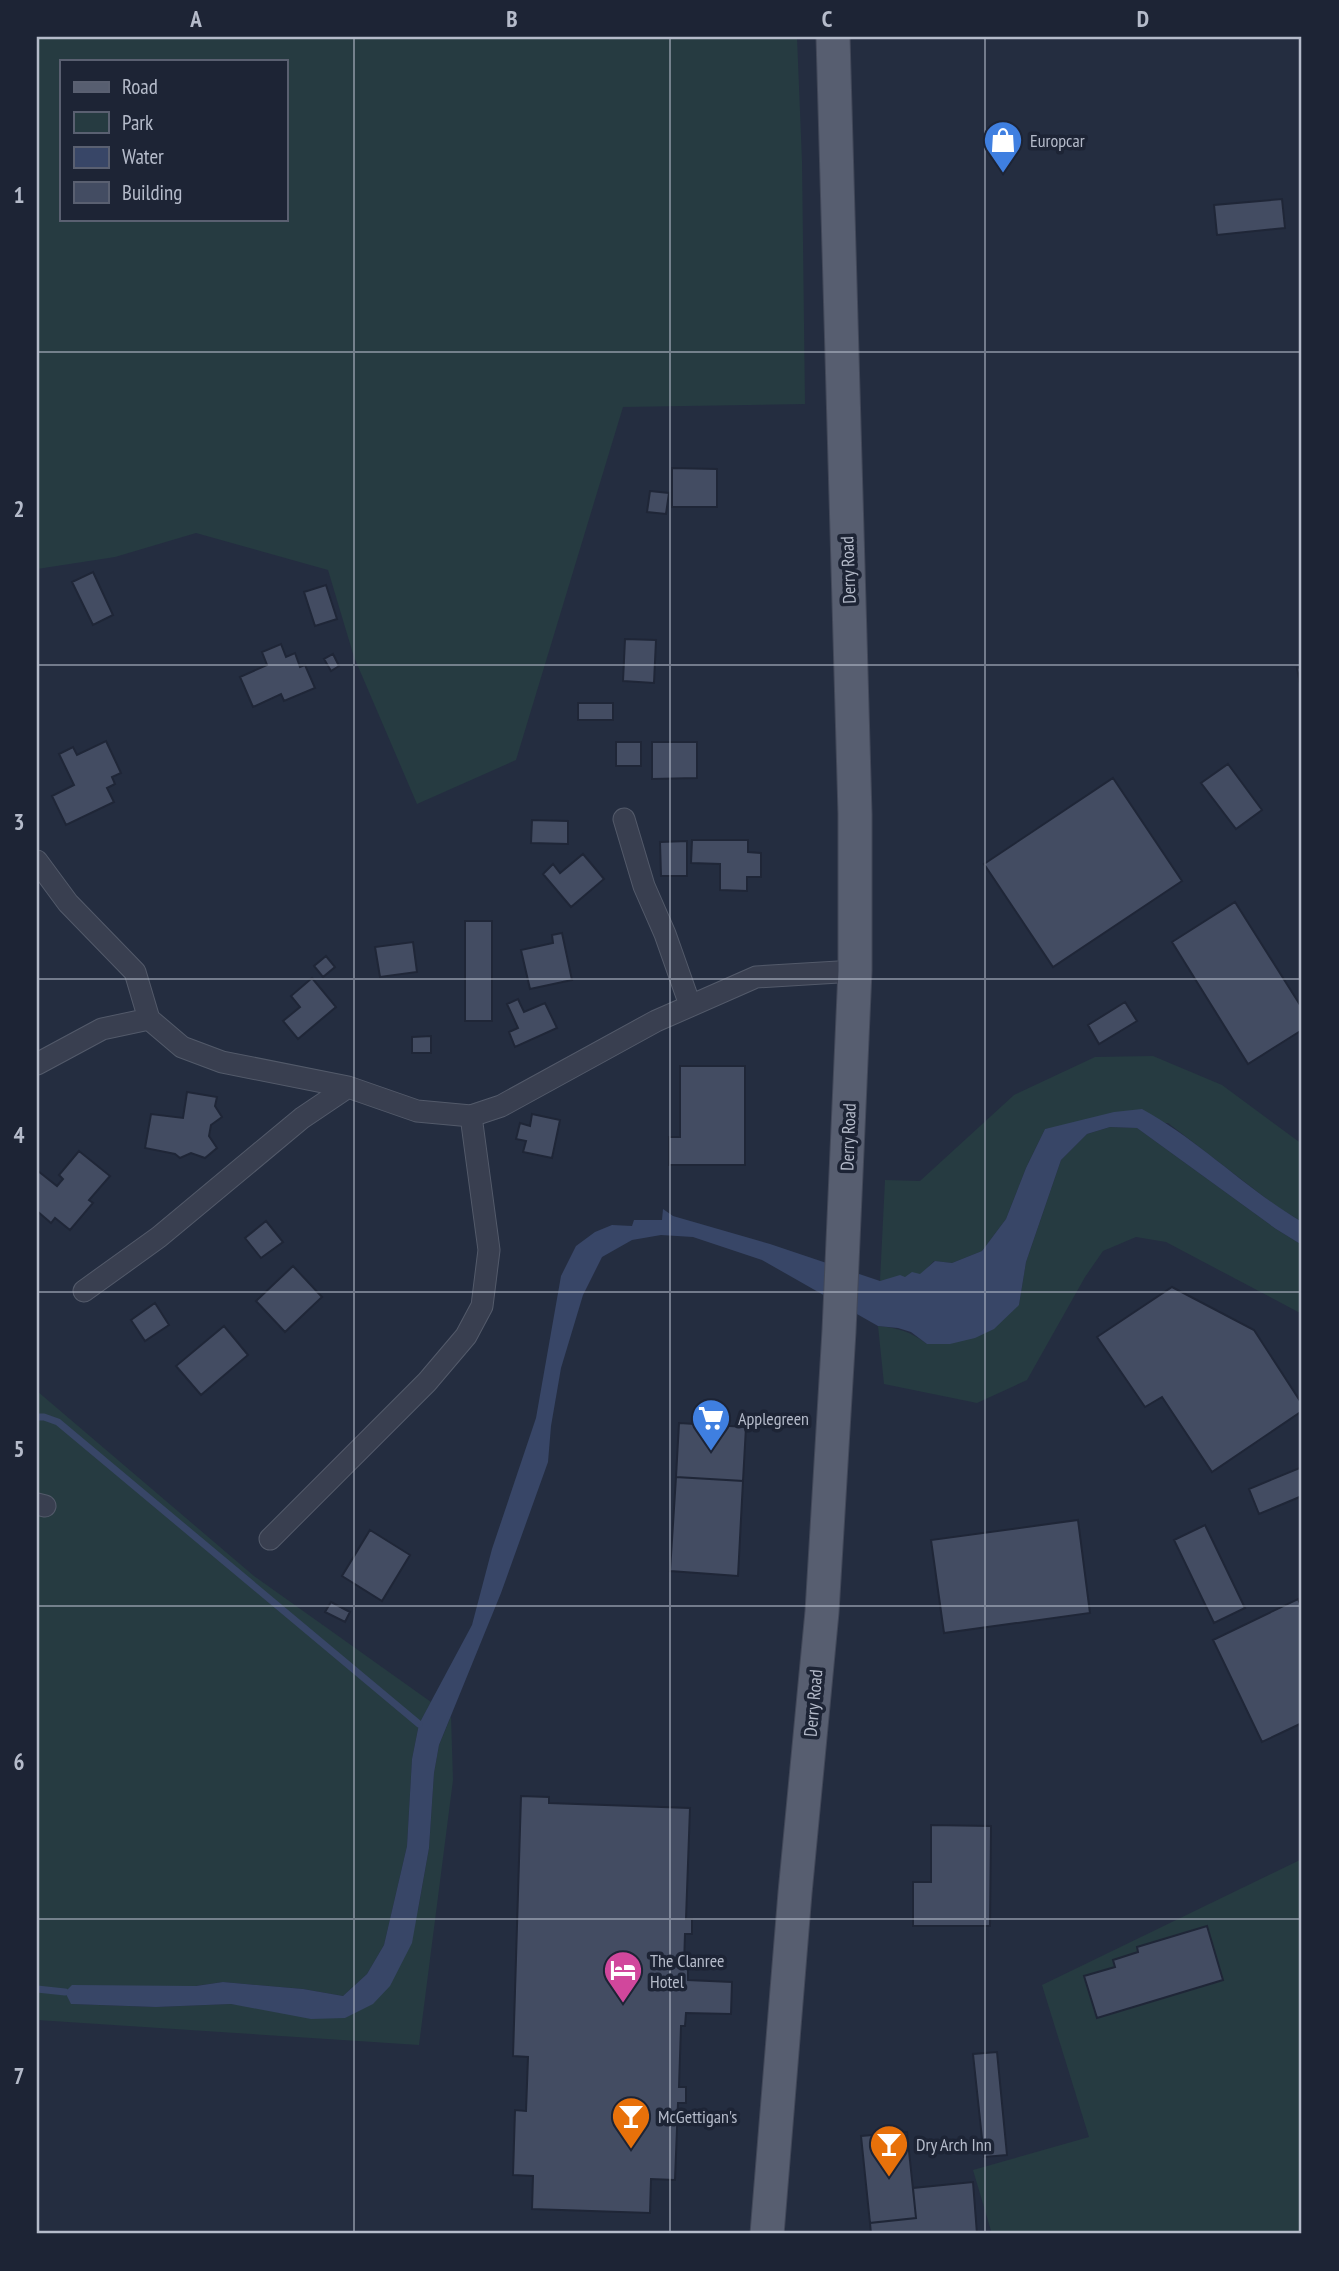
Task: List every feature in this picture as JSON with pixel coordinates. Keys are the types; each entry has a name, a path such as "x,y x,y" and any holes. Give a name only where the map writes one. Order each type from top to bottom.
{"main road":[{"name":"Derry Road","path":"767,2234 795,1893 822,1612 839,1331 855,971 855,814 833,37"}],"street":[{"path":"624,818 644,886 665,934 690,1005"},
{"path":"37,861 68,903 135,972 149,1019 182,1047 222,1062 348,1087 416,1111 471,1116 501,1106 594,1053 690,1005 756,977 855,971"},
{"path":"37,1064 102,1029 149,1019"},
{"path":"85,1291 159,1237 302,1118 348,1087"},
{"path":"270,1539 428,1382 466,1336 482,1306 489,1250 471,1116"}],"green space":[{"path":"37,37 797,37 802,161 805,404 623,407 516,760 417,804 354,657 328,570 196,533 115,557 37,569"},
{"path":"1153,1056 1222,1085 1302,1144 1302,1222 1276,1206 1168,1123 1073,1124 1045,1129 1006,1219 982,1251 952,1263 934,1261 920,1275 880,1281 885,1180 920,1181 1014,1095 1095,1057"},
{"path":"1110,1127 1137,1128 1302,1245 1302,1314 1166,1242 1136,1237 1103,1251 1085,1277 1027,1380 977,1403 884,1384 878,1326 904,1331 927,1344 1019,1305 1026,1262 1061,1160 1087,1134"},
{"path":"37,1391 254,1576 431,1702 419,1724 412,1759 407,1846 384,1945 367,1974 343,1996 303,1989 223,1982 71,2004 156,2007 231,2004 345,2018 418,1910 429,1848 434,1773 439,1745 451,1716 453,1780 419,2045 37,2020"},
{"path":"1302,1859 1302,2234 992,2234 973,2170 1089,2137 1042,1985"}],"water":[{"path":"1142,1109 1184,1136 1302,1222 1302,1245 1137,1128 1110,1127 1087,1134 1061,1160 1026,1262 1019,1305 994,1329 975,1338 950,1344 927,1344 911,1332 878,1326 762,1260 693,1237 661,1235 632,1240 602,1257 583,1295 561,1368 548,1462 501,1593 439,1745 434,1773 429,1848 412,1943 390,1986 373,2004 345,2018 311,2019 231,2004 156,2007 71,2004 65,1992 72,1985 196,1986 223,1982 303,1989 343,1996 367,1974 384,1945 407,1846 412,1759 419,1724 472,1625 492,1549 536,1418 561,1276 576,1246 595,1232 612,1225 632,1226 634,1220 662,1220 663,1209 673,1216 770,1244 880,1281 900,1275 905,1277 912,1272 920,1274 935,1261 952,1263 982,1251 1006,1219 1045,1129 1114,1112"}],"building":[{"path":"1282,199 1285,228 1217,235 1214,205"},
{"path":"672,468 717,469 717,507 672,507"},
{"path":"650,491 669,493 666,514 647,512"},
{"path":"93,572 113,615 93,625 72,582"},
{"path":"326,585 337,619 315,626 304,592"},
{"path":"625,639 656,640 654,683 623,681"},
{"path":"281,644 286,657 295,653 300,667 305,665 315,688 284,701 281,694 253,707 240,677 267,665 262,652"},
{"path":"333,654 339,666 331,671 324,659"},
{"path":"1302,667 1302,694 1297,668"},
{"path":"578,703 613,703 613,720 578,720"},
{"path":"106,741 121,773 112,777 115,784 107,788 114,802 66,825 52,796 74,785 59,754 73,747 77,755"},
{"path":"616,742 641,742 641,766 616,766"},
{"path":"652,742 697,742 697,778 652,779"},
{"path":"1228,764 1262,810 1236,829 1201,783"},
{"path":"1113,778 1182,881 1053,967 984,864"},
{"path":"532,820 568,821 568,844 531,843"},
{"path":"692,840 748,840 748,852 761,853 761,877 747,877 747,891 720,890 720,864 691,863"},
{"path":"687,841 687,876 661,876 660,842"},
{"path":"583,854 604,879 571,907 543,874 553,864 560,873"},
{"path":"1235,902 1302,1008 1302,1030 1248,1064 1172,942"},
{"path":"465,921 492,921 492,1021 465,1021"},
{"path":"562,933 572,980 530,989 521,950 553,943 552,935"},
{"path":"413,942 417,972 380,977 375,947"},
{"path":"326,956 335,967 323,977 314,966"},
{"path":"312,978 336,1007 298,1039 283,1021 300,1007 291,996"},
{"path":"518,999 524,1012 545,1003 557,1028 515,1047 509,1032 518,1028 507,1004"},
{"path":"1125,1002 1137,1021 1099,1044 1088,1025"},
{"path":"431,1036 431,1053 412,1053 412,1037"},
{"path":"680,1066 745,1066 745,1165 669,1165 669,1137 680,1137"},
{"path":"187,1092 217,1097 215,1106 222,1117 211,1125 209,1136 217,1148 205,1158 191,1153 180,1158 175,1154 145,1148 151,1114 183,1118"},
{"path":"532,1114 560,1120 552,1158 523,1152 526,1141 516,1139 520,1123 530,1126"},
{"path":"79,1151 110,1176 89,1200 93,1203 70,1230 55,1218 51,1223 37,1211 37,1173 38,1171 57,1186 63,1179 59,1175"},
{"path":"266,1221 283,1242 261,1258 245,1238"},
{"path":"293,1266 322,1297 285,1332 256,1301"},
{"path":"1172,1287 1254,1330 1302,1404 1302,1411 1212,1472 1162,1397 1145,1407 1097,1337"},
{"path":"155,1303 169,1325 145,1341 131,1320"},
{"path":"224,1326 248,1355 201,1395 176,1366"},
{"name":"Applegreen","path":"679,1423 746,1427 743,1481 676,1477"},
{"path":"1302,1467 1302,1496 1259,1514 1249,1489"},
{"path":"676,1477 743,1481 738,1576 670,1571"},
{"path":"1078,1520 1090,1613 944,1633 931,1540"},
{"path":"1205,1525 1245,1608 1214,1623 1174,1540"},
{"path":"370,1530 410,1555 382,1601 342,1576"},
{"path":"1298,1599 1302,1609 1302,1723 1262,1742 1213,1640"},
{"path":"331,1602 350,1612 345,1622 325,1612"},
{"name":"The Clanree Hotel","path":"521,1796 549,1797 549,1803 690,1808 686,1919 692,1919 692,1934 685,1934 684,1965 688,1965 688,1980 732,1982 731,2014 686,2013 685,2026 681,2026 679,2087 686,2087 686,2103 678,2103 675,2180 651,2179 650,2213 532,2209 533,2176 513,2175 515,2110 526,2111 528,2057 513,2056"},
{"path":"931,1825 991,1826 990,1926 913,1926 913,1882 931,1882"},
{"path":"1207,1926 1223,1980 1097,2018 1084,1976 1115,1967 1113,1960 1138,1952 1137,1947"},
{"path":"997,2052 1007,2155 984,2157 973,2054"},
{"name":"Dry Arch Inn","path":"907,2132 916,2218 870,2223 861,2136"},
{"path":"973,2182 977,2234 871,2234 870,2223 916,2218 913,2188"}],"waterway":[{"path":"37,1417 58,1422 419,1724"},
{"path":"37,1989 65,1992"}],"place":[{"name":"Europcar","path":"1003,174"},
{"name":"Applegreen","path":"711,1452"},
{"name":"The Clanree Hotel","path":"623,2004"},
{"name":"McGettigan's","path":"631,2150"},
{"name":"Dry Arch Inn","path":"889,2178"}]}
